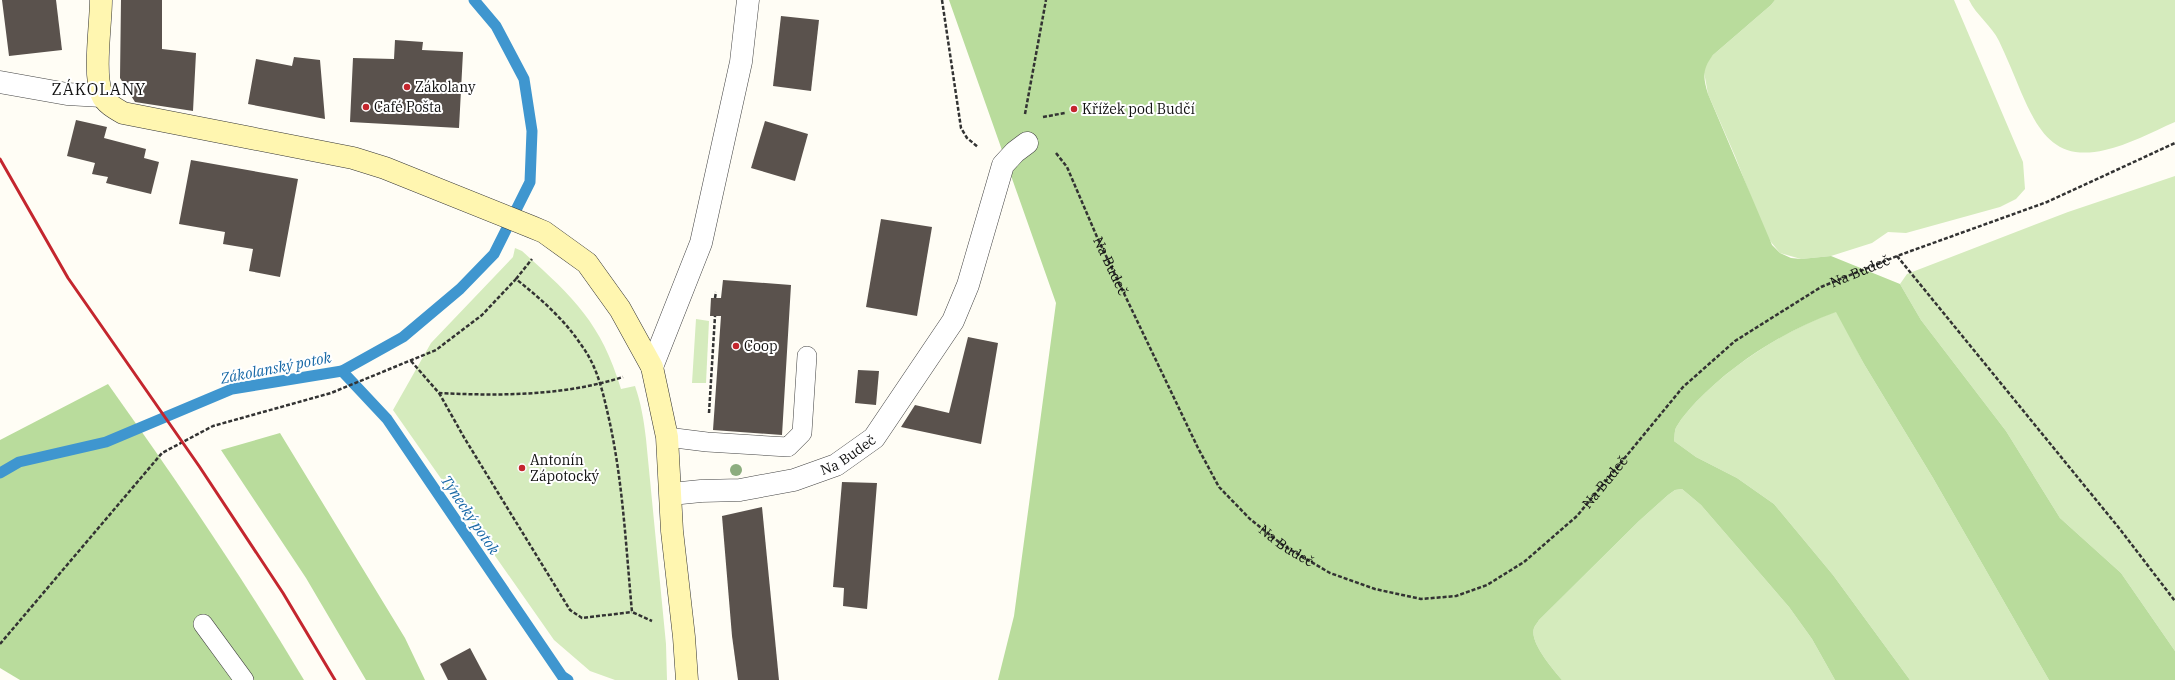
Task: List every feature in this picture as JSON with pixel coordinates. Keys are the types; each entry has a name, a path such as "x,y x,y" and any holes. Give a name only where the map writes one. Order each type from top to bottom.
{"main road":[{"path":"102,0 98,73 102,96 111,106 123,113 353,158 463,199 544,232 587,263 620,309 652,367 667,437 672,531 684,637 687,680"}],"street":[{"path":"652,367 701,243 741,62 748,0"},
{"path":"0,82 67,94 102,96"},
{"name":"Na Budeč","path":"671,494 701,491 740,490 794,480 836,465 874,438 953,321 968,285 1003,165 1021,147"}],"lane":[{"path":"667,437 707,442 788,447 802,433 807,356"},
{"path":"203,624 244,680"}],"path":[{"path":"942,0 961,128"},
{"path":"1021,147 1024,121 1046,0"},
{"name":"Na Budeč","path":"1021,147 1040,143 1052,147 1067,167 1097,237 1198,448 1219,487 1250,519 1284,546 1330,573 1375,589 1421,599 1456,596 1486,585 1524,562 1578,516 1683,387 1735,341 1822,287 1897,256 2047,202 2175,142"},
{"path":"1897,256 2119,528 2175,601"},
{"path":"0,644 151,463 162,452 213,426 332,393 436,350 482,315 530,263"},
{"path":"516,279 552,309 583,346 596,370 601,384 618,460 632,612"},
{"path":"707,442 715,316"},
{"path":"412,361 439,392 465,439 570,610 582,618 632,612 684,637"},
{"path":"439,392 480,395 536,394 601,384 652,367"}],"green space":[{"path":"949,0 1775,0 1713,55 1709,60 1704,74 1708,94 1772,245 1780,253 1791,258 1801,259 1831,256 1900,284 1921,320 2006,431 2060,518 2121,573 2175,651 2175,680 2049,680 1933,478 1864,364 1836,312 1798,328 1779,338 1761,349 1727,374 1711,387 1683,417 1676,428 1674,441 1696,457 1737,478 1774,504 1833,575 1910,680 1835,680 1812,639 1789,607 1701,505 1682,489 1675,490 1668,495 1639,521 1539,620 1535,626 1533,634 1538,648 1562,680 998,680 1014,616 1056,303"},
{"path":"1775,0 1954,0 2023,162 2025,189 2016,199 2000,207 1906,233 1888,232 1872,243 1831,256 1801,259 1780,253 1766,236 1735,156 1708,94 1704,72 1706,63 1713,55"},
{"path":"1969,0 2175,0 2175,122 2131,142 2105,150 2088,153 2073,151 2061,147 2042,131 2034,119 1999,41"},
{"path":"2175,176 2175,651 2121,573 2060,518 2006,431 1921,320 1900,284 1907,274 2068,212"},
{"path":"515,248 522,251 556,282 583,312 604,346 621,389 635,386 642,412 646,439 666,644 667,680 615,680 590,671 554,640 393,410 431,343 513,257"},
{"path":"1837,311 1864,364 1933,478 2049,680 1910,680 1833,575 1774,504 1737,478 1696,457 1674,441 1676,428 1683,417 1711,387 1727,374 1761,349 1779,338"},
{"path":"696,319 709,321 706,383 692,383"},
{"path":"108,384 209,530 304,680 20,680 0,668 0,440"},
{"path":"280,433 405,638 425,680 366,680 306,578 221,450"},
{"path":"1682,489 1701,505 1789,607 1812,639 1835,680 1562,680 1553,669 1538,648 1533,634 1534,628 1539,620 1639,521 1668,495 1675,490"}],"building":[{"path":"2,0 56,0 62,50 9,56"},
{"path":"121,0 162,0 162,49 196,53 193,111 135,102 120,78"},
{"path":"781,16 819,20 811,91 773,86"},
{"path":"395,40 423,42 422,50 463,52 459,128 350,122 353,58 394,59"},
{"path":"294,57 320,60 325,119 248,104 256,59 292,66"},
{"path":"76,120 107,127 104,138 146,149 144,158 159,162 151,194 106,183 108,177 92,174 95,163 67,156"},
{"path":"765,121 808,134 795,181 751,168"},
{"path":"191,160 298,179 280,277 249,271 253,249 223,244 225,232 179,224"},
{"path":"881,219 932,227 917,316 866,307"},
{"path":"723,280 791,285 782,435 713,430 721,316 710,316 711,298 721,298"},
{"path":"968,337 998,343 981,444 901,427 915,405 949,413"},
{"path":"858,370 879,371 876,405 855,403"},
{"path":"842,482 877,483 867,609 843,606 844,588 833,587"},
{"path":"762,507 779,680 738,680 732,636 722,516"},
{"path":"470,648 487,680 448,680 440,664"}],"waterway":[{"name":"Zákolanský potok","path":"0,473 19,462 106,442 232,389 342,371 403,337 460,289 494,254 530,182 532,131 524,79 496,26 474,0"},
{"name":"Týnecký potok","path":"342,371 387,419 562,676 568,680"}],"railway":[{"path":"0,159 68,278 199,466 283,593 335,680"}],"place":[{"name":"Zákolany","path":"407,87"},
{"name":"Café Pošta","path":"366,107"},
{"name":"Křížek pod Budčí","path":"1074,109"},
{"name":"Coop","path":"736,346"},
{"name":"Antonín Zápotocký","path":"522,468"}],"district":[{"name":"ZÁKOLANY","path":"99,89"}]}
